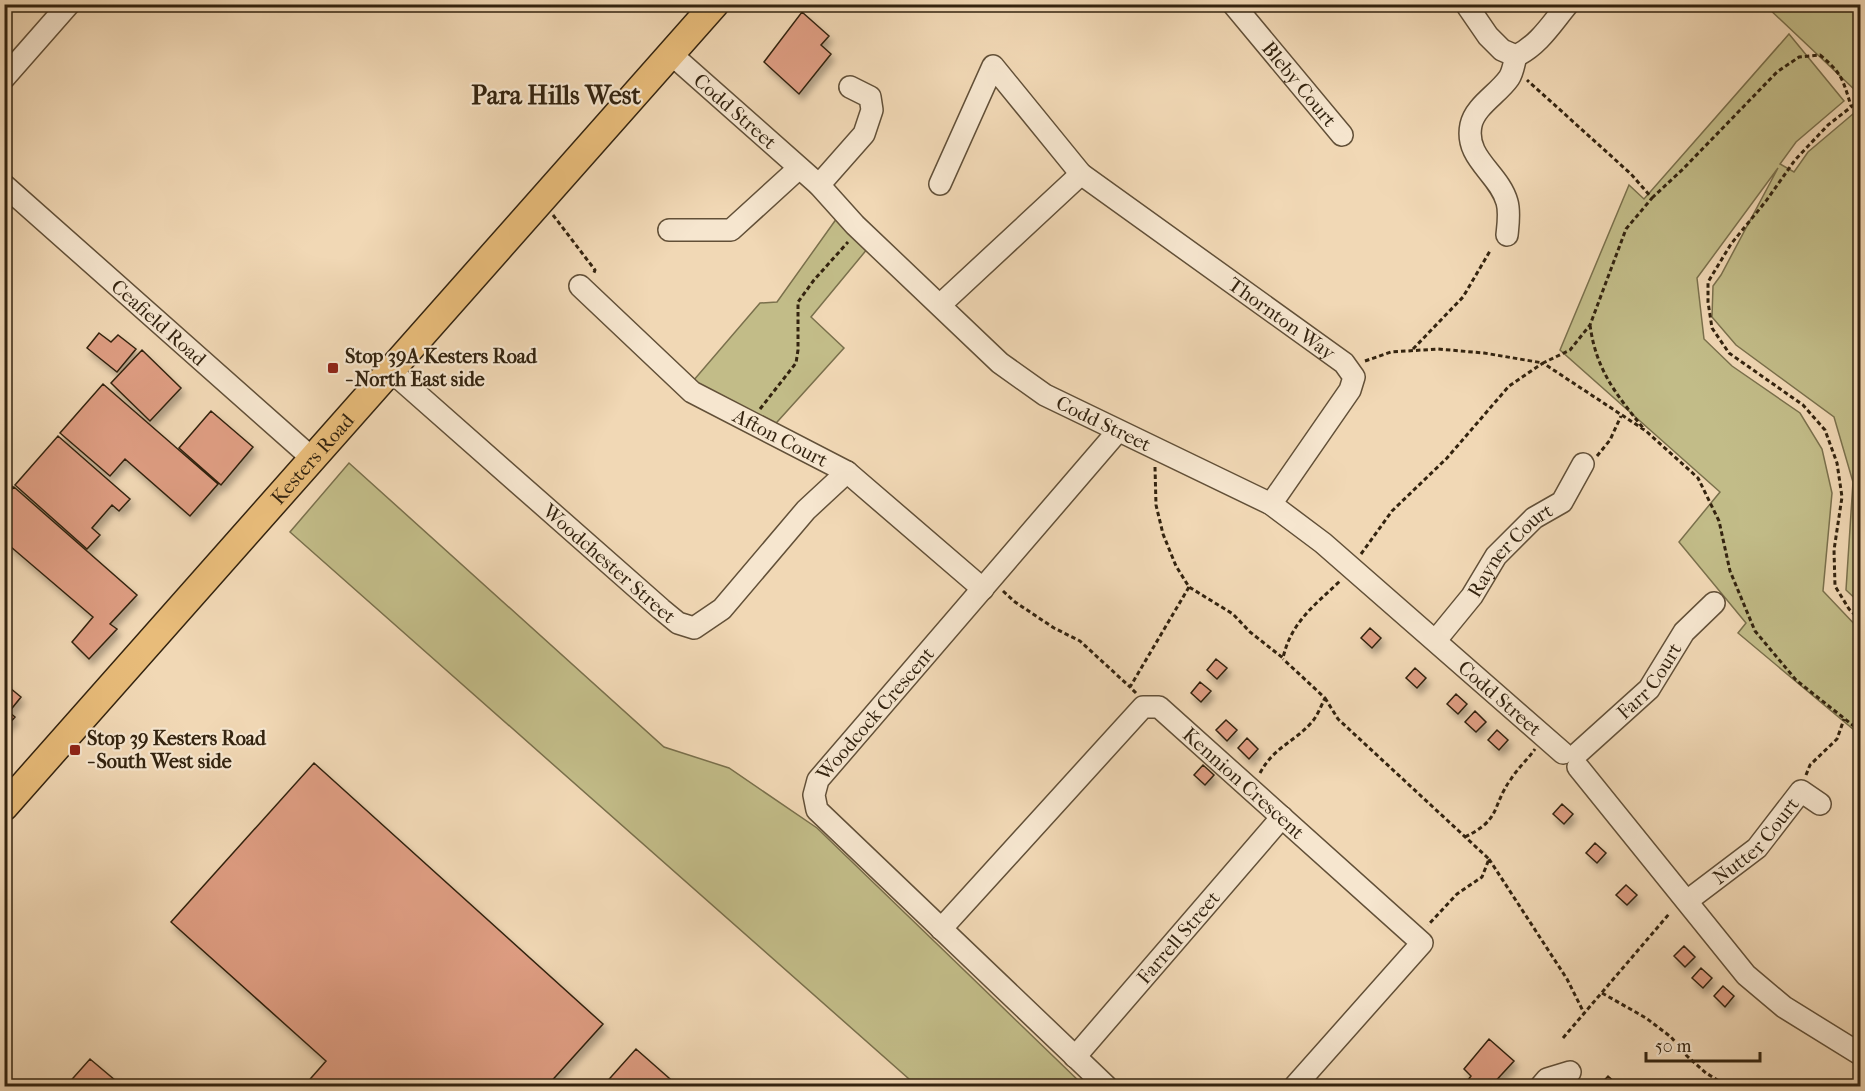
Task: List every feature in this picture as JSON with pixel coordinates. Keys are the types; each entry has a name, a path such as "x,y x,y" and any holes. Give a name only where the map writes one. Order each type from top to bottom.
{"main road":[{"name":"Kesters Road","path":"4,807 715,4"}],"street":[{"path":"4,78 69,4"},
{"name":"Bleby Court","path":"1233,4 1342,135"},
{"path":"1466,4 1488,36 1502,50 1516,56"},
{"path":"1507,234 1508,203 1500,185 1478,160 1470,135 1472,122 1477,113 1510,77 1516,56 1528,50 1539,40 1568,4"},
{"name":"Codd Street","path":"671,54 819,185 860,230 1000,363 1045,394 1270,504 1323,543 1573,758 1746,975 1784,1007 1857,1045"},
{"name":"Thornton Way","path":"940,184 993,66 1081,174 1344,363 1354,377 1350,390 1270,504"},
{"path":"819,185 864,134 872,110 870,97 850,87"},
{"path":"669,230 731,230 799,168"},
{"path":"940,305 1081,174"},
{"name":"Ceafield Road","path":"4,185 313,459"},
{"name":"Afton Court","path":"583,289 692,392 847,472 991,589"},
{"name":"Woodchester Street","path":"391,371 661,609 678,623 694,628 722,609 806,510 847,472"},
{"name":"Woodcock Crescent","path":"1106,1086 817,810 813,795 818,780 991,589 1118,431"},
{"name":"Rayner Court","path":"1436,640 1472,596 1496,556 1534,519 1562,502 1590,460"},
{"name":"Farr Court","path":"1573,758 1648,689 1684,632 1714,603"},
{"name":"Kennion Crescent","path":"941,929 1143,707 1159,707 1422,943 1295,1086"},
{"name":"Nutter Court","path":"1686,901 1757,848 1801,791 1820,804"},
{"name":"Farrell Street","path":"1075,1057 1282,818"},
{"path":"1541,1086 1547,1079 1570,1072"}],"path":[{"path":"1358,558 1392,511 1447,458 1509,386 1543,363 1570,350 1590,325 1626,229 1652,198 1777,72 1799,57 1820,55 1836,68 1851,106"},
{"path":"1524,78 1631,174 1652,198"},
{"path":"1860,100 1828,124 1795,159 1766,201 1731,244 1708,282 1712,328 1729,353 1803,405 1825,430 1837,463 1842,497 1834,550 1835,586 1849,609 1860,620"},
{"path":"550,212 595,270 583,289"},
{"path":"750,423 795,363 798,350 798,302 814,280 860,230"},
{"path":"1412,350 1462,297 1490,251"},
{"path":"1590,325 1593,346 1610,386 1646,432"},
{"path":"1364,362 1391,352 1438,349 1484,353 1543,363 1646,432 1698,477 1719,521 1730,571 1755,631 1796,680 1860,731"},
{"path":"1590,460 1610,440 1621,415"},
{"path":"1156,459 1154,485 1163,534 1176,566 1189,587 1233,614 1250,633 1283,658 1325,698 1338,719 1489,859 1567,979 1584,1013"},
{"path":"1283,658 1287,642 1297,624 1344,577"},
{"path":"1130,687 1189,587"},
{"path":"991,589 1054,628 1080,641 1136,693"},
{"path":"1259,775 1267,760 1282,745 1311,723 1325,698"},
{"path":"1801,791 1810,765 1837,739 1844,719"},
{"path":"1465,837 1482,829 1494,815 1510,779 1537,747"},
{"path":"1422,930 1457,894 1482,877 1489,859"},
{"path":"1563,1038 1669,914"},
{"path":"1602,993 1636,1012 1671,1037 1706,1073 1727,1086"}],"shaded area":[{"path":"1765,5 1860,5 1860,88 1856,91"},
{"path":"1789,34 1844,101 1796,142 1780,164 1794,172 1808,152 1860,108 1860,603 1846,590 1853,482 1834,417 1736,345 1712,317 1713,286 1778,168 1697,278 1704,339 1732,366 1800,413 1822,449 1832,493 1823,591 1860,630 1860,735 1738,633 1746,623 1679,542 1720,492 1560,350 1629,185 1644,199"},
{"path":"842,211 873,242 811,317 844,348 768,432 687,388 760,303 777,302"},
{"path":"349,463 664,747 729,768 817,828 1084,1086 917,1086 290,532"}],"building":[{"path":"802,12 829,36 821,45 831,54 799,94 764,62"},
{"path":"99,333 111,342 118,335 136,349 117,372 87,348"},
{"path":"142,350 181,388 150,421 111,383"},
{"path":"103,384 218,484 190,516 125,459 110,476 60,433"},
{"path":"211,411 253,447 221,485 179,448"},
{"path":"58,436 130,499 119,511 112,505 92,528 100,535 87,549 15,485"},
{"path":"4,479 13,487 4,497"},
{"path":"14,487 137,595 110,624 117,629 89,659 72,642 93,617 4,541 4,498"},
{"path":"1370,628 1381,638 1372,648 1361,638"},
{"path":"1216,659 1227,668 1217,679 1207,670"},
{"path":"1415,668 1426,678 1417,688 1406,678"},
{"path":"1200,682 1211,691 1201,702 1191,693"},
{"path":"4,683 21,697 9,712 15,717 4,729"},
{"path":"1456,694 1467,704 1458,714 1447,704"},
{"path":"1475,711 1486,722 1476,732 1465,722"},
{"path":"1226,720 1237,730 1227,741 1216,730"},
{"path":"1497,730 1508,740 1499,750 1488,740"},
{"path":"1247,738 1258,749 1249,759 1238,748"},
{"path":"314,763 603,1024 547,1086 304,1086 326,1061 171,922"},
{"path":"1203,765 1214,775 1205,785 1194,775"},
{"path":"1562,804 1573,814 1564,824 1553,814"},
{"path":"1595,843 1606,853 1597,863 1586,853"},
{"path":"1626,885 1637,895 1627,905 1616,895"},
{"path":"1684,946 1695,957 1685,967 1674,956"},
{"path":"1701,968 1712,978 1703,988 1692,978"},
{"path":"1723,986 1734,996 1725,1007 1714,996"},
{"path":"1489,1039 1514,1061 1491,1086 1475,1086 1468,1080 1471,1076 1464,1069"},
{"path":"636,1049 678,1086 603,1086"},
{"path":"90,1059 122,1086 66,1086"},
{"path":"1608,1076 1619,1086 1599,1086"}],"place":[{"name":"Stop 39A Kesters Road - North East side","path":"333,368"},
{"name":"Stop 39 Kesters Road - South West side","path":"75,750"}],"district":[{"name":"Para Hills West","path":"556,95"}]}
